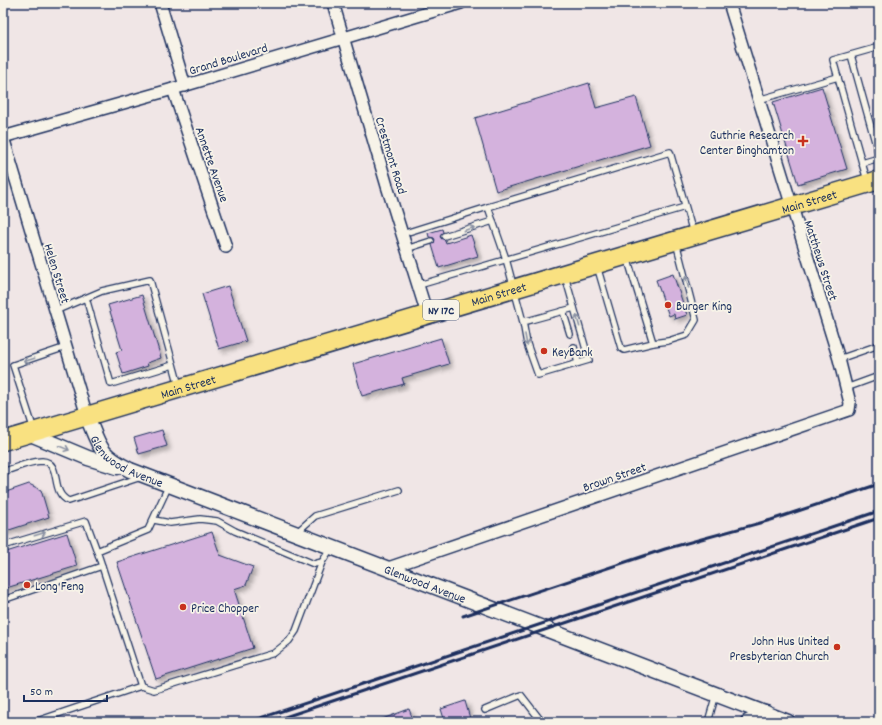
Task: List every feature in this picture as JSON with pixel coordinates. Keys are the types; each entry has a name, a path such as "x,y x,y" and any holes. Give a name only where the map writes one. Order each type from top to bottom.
{"main road":[{"name":"Main Street","path":"3,441 873,182"}],"street":[{"path":"160,3 185,86"},
{"name":"Crestmont Road","path":"333,3 406,249 427,314"},
{"name":"Grand Boulevard","path":"3,137 185,86 461,3"},
{"name":"Matthews Street","path":"729,3 790,206 839,359 845,388 850,403 849,410"},
{"name":"Annette Avenue","path":"173,89 226,248"},
{"name":"Helen Street","path":"3,137 87,416"},
{"name":"Brown Street","path":"388,568 849,410"},
{"name":"Glenwood Avenue","path":"87,416 103,452 111,460 130,470 788,722"},
{"path":"31,432 88,458 130,470"},
{"path":"748,722 766,713"}],"lane":[{"path":"873,182 862,163 833,60 879,47"},
{"path":"851,55 879,157 862,163"},
{"path":"758,100 838,77"},
{"path":"402,234 670,152 694,235"},
{"path":"419,286 685,207"},
{"path":"488,208 506,259 513,289 524,322 526,344 538,375 589,360 564,274"},
{"path":"444,236 493,221"},
{"path":"596,264 621,348 624,350 668,341 687,335 696,320 676,240"},
{"path":"406,249 431,241"},
{"path":"627,255 653,343"},
{"path":"55,311 102,291 150,280 180,389"},
{"path":"86,298 111,384 173,365"},
{"path":"524,322 574,308"},
{"path":"563,312 570,334"},
{"path":"839,359 879,345"},
{"path":"31,432 13,365 66,347"},
{"path":"574,347 578,363"},
{"path":"845,388 879,376"},
{"path":"3,472 42,461 49,463 53,468 59,495 63,499 69,501 144,476"},
{"path":"97,551 148,530 154,520 168,485"},
{"path":"296,533 306,522 315,516 399,490"},
{"path":"154,520 170,523 200,519 217,521 235,531 304,561 314,564 322,562"},
{"path":"3,546 86,521 141,686"},
{"path":"34,722 141,686 154,690 274,653 289,641 296,631 322,562 332,547"},
{"path":"3,600 102,566"},
{"path":"708,722 716,694"},
{"path":"484,710 521,695 542,722"}],"building":[{"path":"589,83 596,108 636,97 650,145 496,191 475,118"},
{"path":"822,87 847,169 798,184 773,102"},
{"path":"442,229 443,232 440,237 445,240 446,243 471,235 478,256 439,268 432,245 435,240 434,238 429,237 428,233"},
{"path":"673,274 687,315 675,319 674,314 669,316 656,280"},
{"path":"228,286 246,341 219,349 202,294"},
{"path":"142,295 161,358 147,363 148,366 123,374 116,352 122,350 108,305"},
{"path":"441,338 449,364 402,378 404,384 362,396 353,364"},
{"path":"162,430 167,446 139,454 134,438"},
{"path":"29,484 41,490 49,517 3,532 3,493"},
{"path":"212,532 220,555 253,567 246,585 234,589 253,648 156,679 117,562"},
{"path":"67,533 77,566 3,589 3,553"},
{"path":"465,701 471,722 445,722 441,709"},
{"path":"409,709 414,722 377,722 377,721"}],"railway":[{"path":"463,616 665,549 771,520 879,484"},
{"path":"249,722 879,511"},
{"path":"270,722 879,518"}],"place":[{"name":"Guthrie Research Center Binghamton","path":"803,141"},
{"name":"Burger King","path":"668,305"},
{"name":"KeyBank","path":"544,351"},
{"name":"Long Feng","path":"27,585"},
{"name":"Price Chopper","path":"183,607"},
{"name":"John Hus United Presbyterian Church","path":"837,647"}]}
